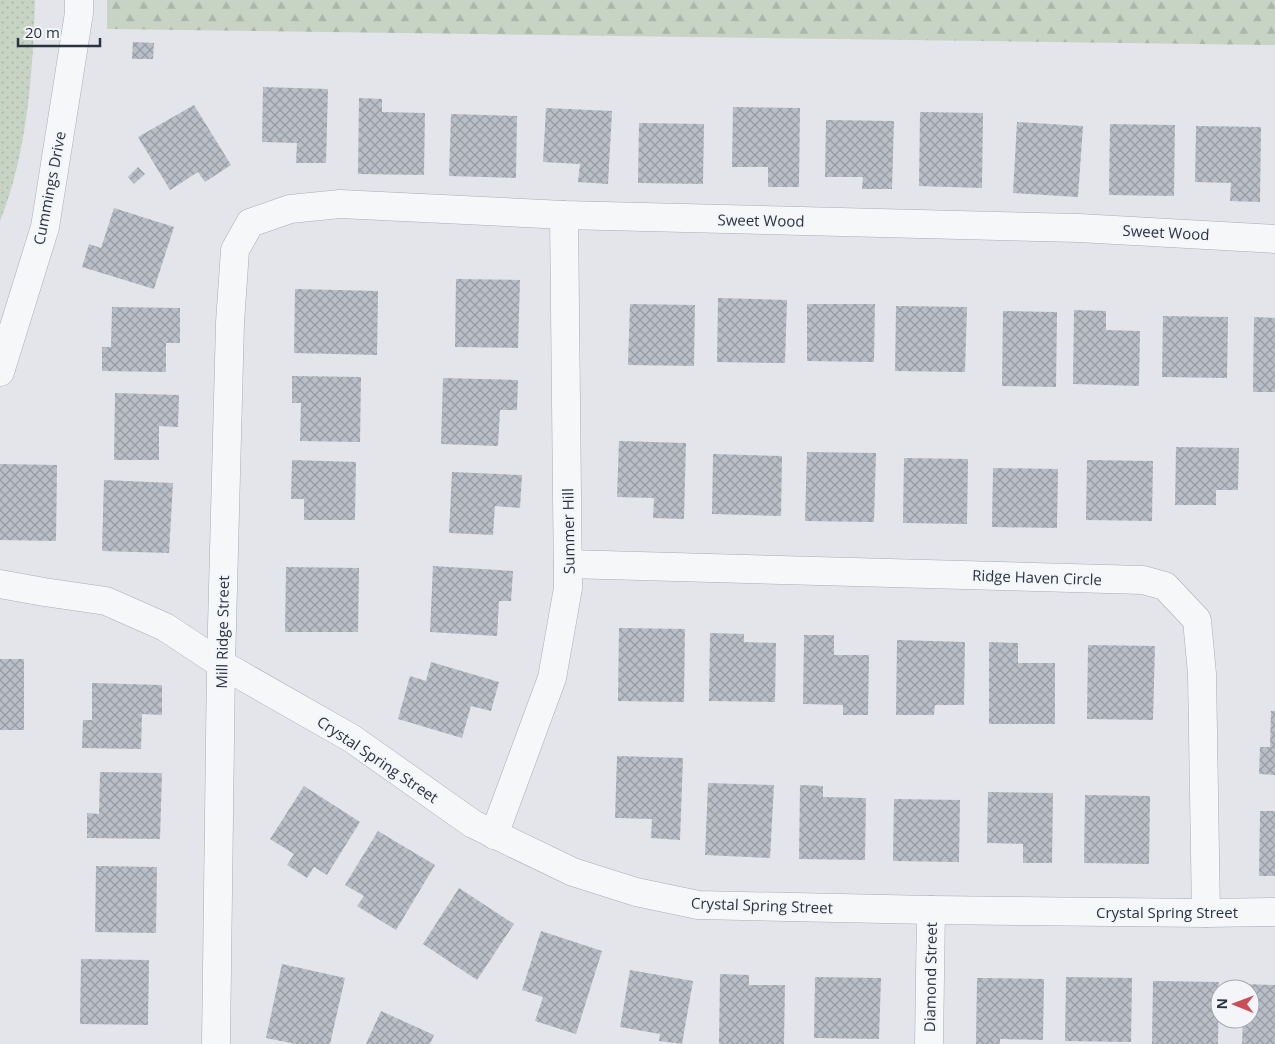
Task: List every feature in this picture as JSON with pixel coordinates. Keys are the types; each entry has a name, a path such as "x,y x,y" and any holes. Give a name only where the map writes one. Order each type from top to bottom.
{"street":[{"name":"Cummings Drive","path":"0,372 45,227 79,13 79,0"},
{"name":"Sweet Wood","path":"250,223 290,209 340,204 564,215 1079,228 1275,239"},
{"name":"Summer Hill","path":"494,835 552,678 568,588 564,215"},
{"name":"Mill Ridge Street","path":"216,1044 221,664 231,314 235,250 250,223"},
{"name":"Ridge Haven Circle","path":"568,564 1143,580 1165,586 1196,620 1202,674 1206,913"},
{"name":"Crystal Spring Street","path":"0,584 106,601 165,627 221,664 351,738 473,824 573,872 636,892 698,904 932,910 1275,912"},
{"name":"Diamond Street","path":"928,1044 932,910"}],"green space":[{"path":"0,0 35,0 27,112 17,168 0,221"},
{"path":"107,0 1275,0 1275,45 107,29"}],"building":[{"path":"133,42 154,43 153,59 132,59"},
{"path":"263,87 328,89 326,163 296,163 297,143 262,142"},
{"path":"359,98 382,99 382,112 425,113 424,175 358,174"},
{"path":"194,105 231,165 205,182 198,172 170,190 138,137"},
{"path":"733,107 800,108 799,187 768,187 768,167 732,167"},
{"path":"546,108 612,111 608,184 578,182 580,164 543,162"},
{"path":"920,112 983,113 982,188 919,186"},
{"path":"451,114 517,116 516,178 449,176"},
{"path":"826,120 894,121 892,189 862,189 863,177 825,177"},
{"path":"1017,122 1083,126 1078,197 1013,193"},
{"path":"639,123 704,124 703,184 638,183"},
{"path":"1110,124 1175,125 1174,196 1109,195"},
{"path":"1196,126 1261,127 1260,202 1230,201 1231,183 1195,182"},
{"path":"138,167 145,174 134,184 128,177"},
{"path":"114,208 174,227 154,289 82,267 89,244 101,248"},
{"path":"456,279 520,280 518,348 455,347"},
{"path":"295,289 378,291 377,355 294,353"},
{"path":"718,298 787,300 785,363 717,362"},
{"path":"630,304 695,305 694,366 628,365"},
{"path":"807,304 875,304 874,362 807,361"},
{"path":"896,306 967,307 965,372 895,371"},
{"path":"112,307 180,308 180,343 166,343 166,372 102,371 102,347 111,347"},
{"path":"1074,310 1106,311 1106,330 1140,331 1139,386 1073,384"},
{"path":"1003,311 1057,312 1056,387 1002,386"},
{"path":"1163,316 1228,317 1227,378 1162,377"},
{"path":"1254,317 1275,318 1275,392 1253,392"},
{"path":"292,376 361,377 360,442 300,441 301,403 292,403"},
{"path":"443,378 518,380 517,410 500,410 498,446 441,444"},
{"path":"115,393 179,395 178,427 159,426 159,460 114,460"},
{"path":"619,441 686,443 684,519 653,518 654,498 617,497"},
{"path":"1176,447 1239,448 1238,490 1216,490 1216,505 1175,505"},
{"path":"807,452 876,453 874,522 805,521"},
{"path":"713,454 782,456 781,516 712,514"},
{"path":"904,458 968,459 967,524 903,523"},
{"path":"292,460 356,462 355,520 304,520 304,499 291,499"},
{"path":"1087,460 1153,461 1152,521 1086,520"},
{"path":"0,464 57,465 56,541 0,540"},
{"path":"993,468 1058,469 1057,528 992,527"},
{"path":"452,472 522,475 520,508 495,506 493,535 449,533"},
{"path":"104,480 173,483 169,553 102,551"},
{"path":"433,566 513,571 511,601 499,601 497,636 430,632"},
{"path":"286,567 359,568 358,632 285,632"},
{"path":"619,628 685,629 684,702 618,701"},
{"path":"710,633 744,634 744,642 776,643 775,702 709,701"},
{"path":"804,635 834,635 834,655 869,655 868,715 843,715 843,705 803,704"},
{"path":"897,640 965,642 964,705 935,705 934,715 896,715"},
{"path":"989,642 1018,643 1018,663 1055,663 1055,724 989,724"},
{"path":"1088,645 1155,646 1153,720 1087,719"},
{"path":"0,659 24,659 24,730 0,730"},
{"path":"431,662 499,682 491,711 471,706 462,738 398,719 410,676 426,681"},
{"path":"92,683 162,685 162,715 142,714 141,749 82,748 83,720 92,720"},
{"path":"1271,711 1275,711 1275,775 1259,774 1260,747 1270,747"},
{"path":"617,756 683,758 680,840 651,838 652,819 615,818"},
{"path":"100,772 162,773 160,839 87,838 87,813 99,814"},
{"path":"708,783 774,785 770,858 705,855"},
{"path":"800,785 823,786 823,797 866,798 865,860 799,859"},
{"path":"304,786 360,822 327,875 314,867 307,878 287,865 294,854 270,839"},
{"path":"988,792 1053,793 1052,863 1023,863 1023,844 987,843"},
{"path":"1085,795 1150,796 1149,864 1084,863"},
{"path":"894,799 960,800 959,862 893,861"},
{"path":"1260,811 1275,811 1275,876 1259,876"},
{"path":"378,831 435,865 396,930 357,906 364,896 345,885"},
{"path":"96,866 157,867 156,933 95,932"},
{"path":"459,888 514,924 477,980 423,944"},
{"path":"541,931 602,951 576,1034 535,1021 543,997 522,990"},
{"path":"81,959 149,960 148,1025 80,1024"},
{"path":"282,964 345,978 330,1044 296,1044 266,1038"},
{"path":"630,970 693,981 682,1044 659,1041 660,1034 620,1027"},
{"path":"720,974 749,975 749,985 785,985 784,1044 719,1044"},
{"path":"815,977 881,978 879,1039 814,1038"},
{"path":"1066,977 1132,978 1131,1042 1065,1041"},
{"path":"977,978 1044,979 1043,1040 1000,1039 1000,1044 976,1044"},
{"path":"1153,981 1210,982 1210,1029 1218,1029 1218,1044 1152,1044"},
{"path":"1260,985 1275,985 1275,1044 1242,1044 1243,1029 1260,1029"},
{"path":"381,1011 434,1035 430,1044 366,1044"}]}
